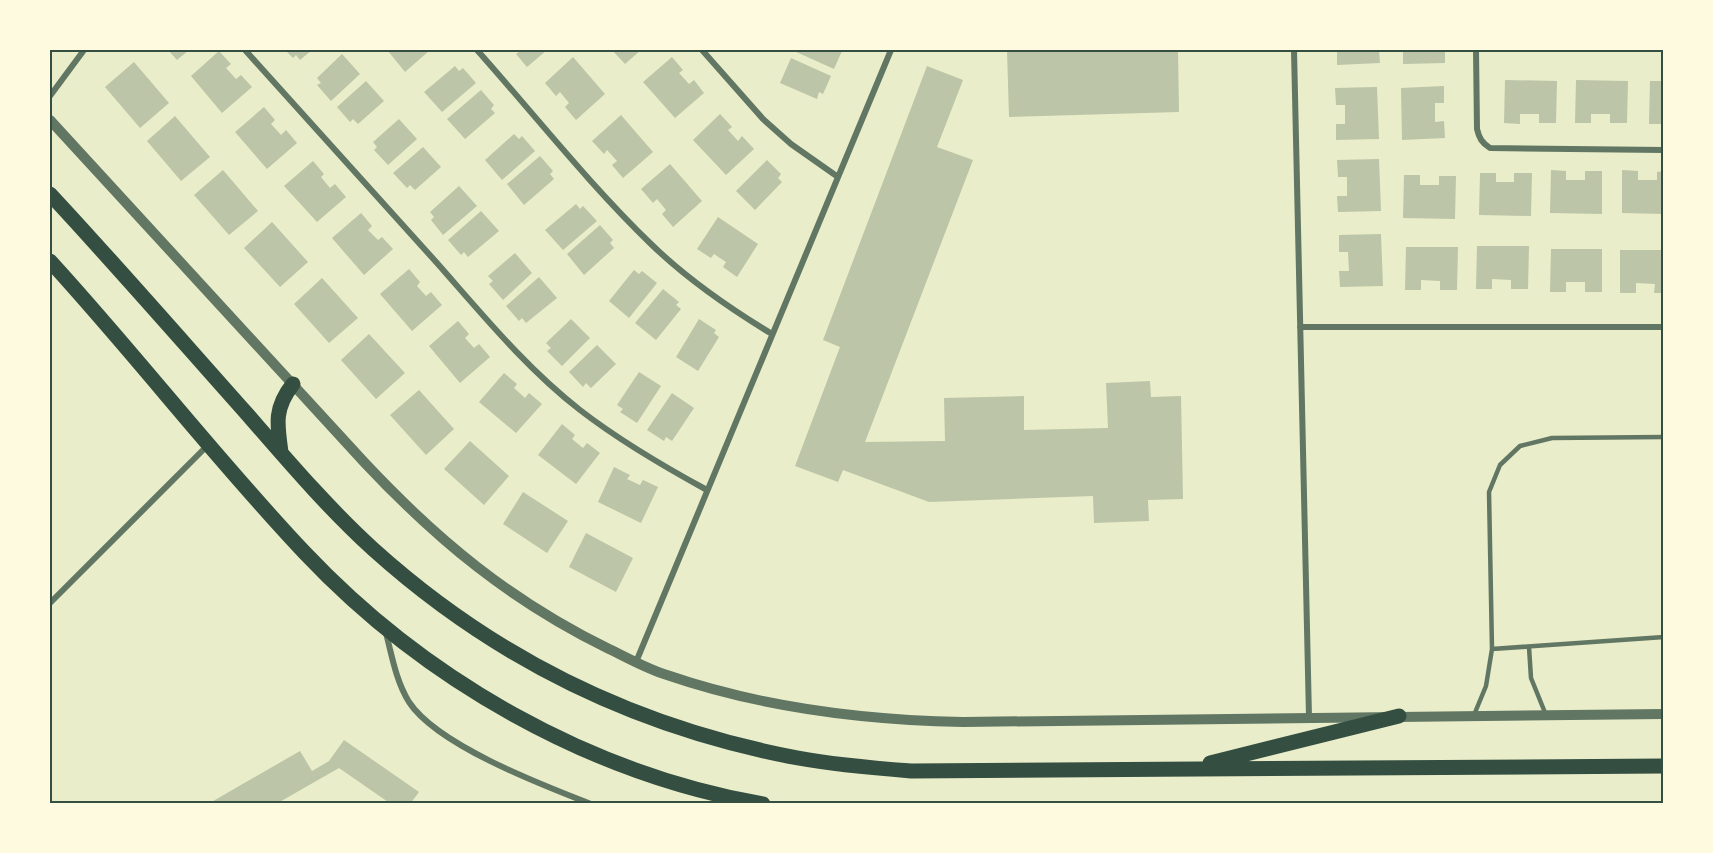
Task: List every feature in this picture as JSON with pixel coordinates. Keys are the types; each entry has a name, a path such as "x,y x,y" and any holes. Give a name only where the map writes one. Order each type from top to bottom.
{"main road":[{"path":"50,194 281,452 372,548 459,618 505,648 551,675 649,718 699,735 801,759 856,767 911,771 1664,766"},
{"path":"50,261 208,445 306,554 384,626 416,652 484,697 561,738 652,775 763,804"},
{"path":"281,452 277,416 285,394 293,384"},
{"path":"1184,770 1399,716"}],"street":[{"path":"50,96 84,50"},
{"path":"244,50 494,328 549,384 579,410 620,440 707,490"},
{"path":"477,50 615,207 651,244 714,296 772,334"},
{"path":"702,50 762,118 791,144 838,177"},
{"path":"636,662 891,50"},
{"path":"1294,50 1309,717"},
{"path":"1476,50 1478,129 1483,144 1490,148 1499,150 1664,150"},
{"path":"50,120 402,503 444,542 489,577 536,609 585,637 664,675 721,692 780,705 840,715 902,721 1664,714"},
{"path":"1300,327 1664,327"},
{"path":"50,603 208,445"},
{"path":"384,626 403,691 423,719 462,746 591,804"}],"lane":[{"path":"1474,715 1486,686 1492,649 1489,492 1500,465 1520,447 1552,438 1664,437"},
{"path":"1492,649 1664,637"},
{"path":"1529,647 1531,678 1546,715"}],"building":[{"path":"168,50 189,50 177,60"},
{"path":"285,50 312,50 300,60 296,55 293,58"},
{"path":"430,50 405,72 388,51"},
{"path":"521,50 547,50 527,67 516,54"},
{"path":"612,50 641,50 625,64"},
{"path":"795,50 840,50 842,51 834,69"},
{"path":"1007,50 1178,50 1179,112 1009,117"},
{"path":"1337,50 1379,50 1380,63 1337,65"},
{"path":"1403,50 1445,50 1445,63 1403,64"},
{"path":"219,51 231,64 226,68 236,79 241,75 252,87 222,113 191,76"},
{"path":"342,54 360,74 331,101 317,85 321,83 317,78"},
{"path":"573,57 605,94 576,120 565,107 569,103 560,92 556,96 545,83"},
{"path":"672,57 683,70 679,73 689,84 694,80 704,93 675,118 643,82"},
{"path":"791,58 831,76 823,94 819,92 817,99 780,83"},
{"path":"134,62 169,103 140,128 105,87"},
{"path":"455,66 459,71 463,68 476,83 442,112 424,92"},
{"path":"927,66 963,80 937,147 973,160 865,442 945,441 944,398 1024,396 1024,430 1108,428 1106,383 1150,381 1151,397 1181,396 1183,499 1148,500 1149,521 1094,523 1093,496 929,502 843,470 838,482 795,466 840,347 823,340"},
{"path":"1505,80 1557,81 1556,123 1539,123 1539,114 1520,114 1520,124 1504,123"},
{"path":"1576,80 1628,81 1627,123 1610,123 1610,114 1591,114 1591,123 1575,123"},
{"path":"366,81 384,101 358,124 353,119 350,122 337,107"},
{"path":"1650,81 1664,81 1664,124 1649,124"},
{"path":"1444,86 1444,103 1435,103 1435,122 1444,121 1445,138 1402,140 1401,88"},
{"path":"1377,87 1379,139 1336,140 1336,124 1345,124 1345,105 1336,105 1335,88"},
{"path":"481,90 494,105 491,109 495,113 465,139 447,119"},
{"path":"264,107 275,120 271,124 281,135 286,130 297,143 267,169 235,132"},
{"path":"720,114 732,127 728,130 738,141 742,136 754,149 726,175 693,140"},
{"path":"621,115 653,152 623,178 612,165 617,161 607,150 604,154 592,141"},
{"path":"175,116 210,157 181,181 147,141"},
{"path":"399,119 417,139 388,165 374,150 377,147 373,142"},
{"path":"514,134 519,139 522,136 535,151 502,180 485,160"},
{"path":"423,147 441,167 415,190 410,185 407,188 393,173"},
{"path":"540,156 553,171 550,174 554,179 524,205 507,184"},
{"path":"1379,159 1381,211 1338,212 1337,196 1347,196 1347,177 1338,177 1337,160"},
{"path":"767,160 781,174 778,178 782,182 755,210 736,191"},
{"path":"313,161 324,174 321,177 330,188 335,184 346,197 317,222 284,186"},
{"path":"670,164 702,201 673,227 662,214 666,210 657,199 653,203 641,189"},
{"path":"223,170 258,211 229,235 194,195"},
{"path":"1551,170 1566,171 1566,180 1585,180 1585,171 1602,171 1602,214 1550,213"},
{"path":"1622,170 1638,171 1638,180 1657,180 1657,172 1664,171 1664,214 1622,213"},
{"path":"1480,173 1496,173 1496,182 1514,182 1514,173 1532,173 1531,216 1479,215"},
{"path":"1404,175 1420,175 1420,185 1439,185 1439,176 1456,176 1455,219 1403,218"},
{"path":"459,186 477,206 443,235 431,220 434,217 430,212"},
{"path":"576,204 580,209 583,206 597,221 563,250 545,230"},
{"path":"481,211 499,231 468,257 464,252 461,255 448,240"},
{"path":"361,213 372,226 368,230 378,240 382,237 393,249 364,275 332,238"},
{"path":"718,217 758,244 737,277 723,267 726,262 714,254 711,258 697,249"},
{"path":"272,222 308,262 280,287 244,248"},
{"path":"600,225 613,240 610,243 614,248 584,275 567,254"},
{"path":"1381,234 1383,286 1340,287 1339,271 1349,271 1348,252 1339,252 1339,235"},
{"path":"1477,246 1529,246 1528,289 1511,289 1511,280 1492,279 1492,289 1476,289"},
{"path":"1406,247 1458,247 1457,290 1440,290 1440,281 1421,280 1421,290 1405,290"},
{"path":"1551,249 1602,249 1602,292 1585,292 1585,282 1566,282 1566,292 1550,292"},
{"path":"1620,250 1664,250 1664,293 1654,293 1655,284 1636,283 1636,293 1620,293"},
{"path":"515,253 532,273 503,300 489,284 493,281 488,276"},
{"path":"409,269 420,282 417,286 426,296 431,292 442,305 412,331 380,294"},
{"path":"634,270 639,274 642,271 657,283 629,318 609,301"},
{"path":"539,277 557,298 526,323 522,318 519,321 506,306"},
{"path":"322,278 358,318 329,343 294,304"},
{"path":"663,289 679,302 676,305 681,309 656,340 635,323"},
{"path":"571,319 590,338 562,366 547,351 551,348 546,343"},
{"path":"699,319 716,330 714,333 719,337 698,371 676,357"},
{"path":"458,321 469,334 465,338 474,348 479,344 490,357 460,383 429,346"},
{"path":"369,334 405,373 376,399 341,360"},
{"path":"597,345 616,364 591,388 586,383 583,387 569,372"},
{"path":"639,372 661,386 637,423 620,412 623,409 617,405"},
{"path":"504,373 517,384 514,388 525,398 529,393 542,404 516,433 479,402"},
{"path":"419,390 454,429 426,455 390,415"},
{"path":"672,393 694,408 672,441 666,437 664,441 647,430"},
{"path":"562,424 575,435 572,439 583,448 587,443 600,453 576,484 538,455"},
{"path":"470,441 509,476 484,505 444,469"},
{"path":"614,467 630,475 627,479 640,485 643,480 658,487 641,523 598,502"},
{"path":"523,492 568,521 547,553 503,524"},
{"path":"586,533 633,558 616,592 569,567"},
{"path":"344,740 419,792 410,804 391,804 339,768 276,804 208,804 300,751 312,771 329,761"}]}
